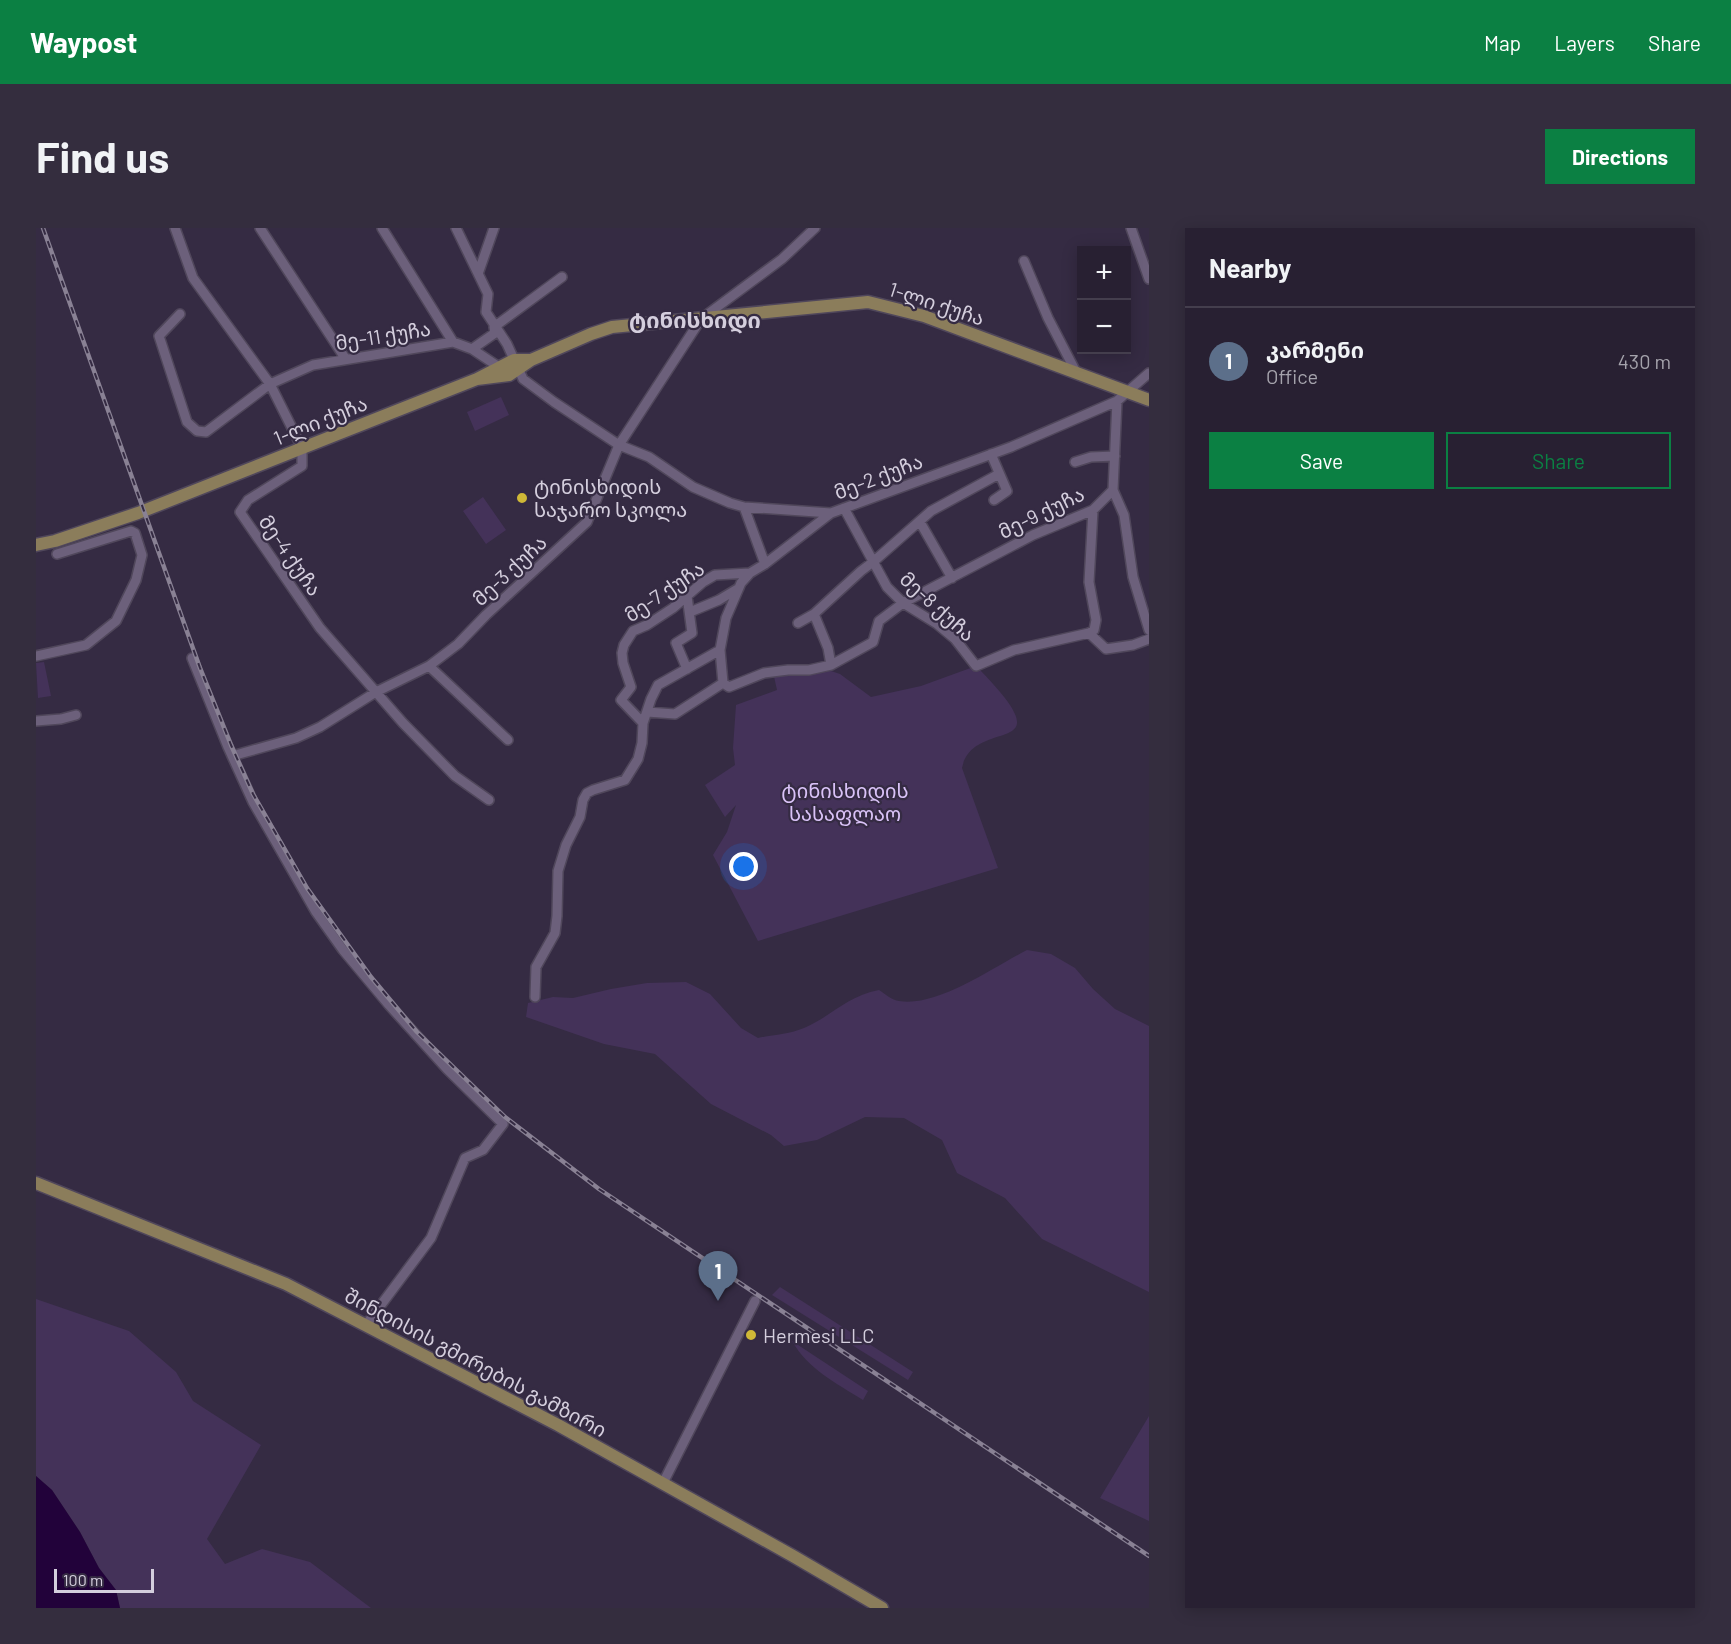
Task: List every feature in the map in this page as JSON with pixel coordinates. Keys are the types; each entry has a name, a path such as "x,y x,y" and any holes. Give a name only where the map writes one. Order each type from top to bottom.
{"main road":[{"name":"1-ლი ქუჩა","path":"36,545 56,541 138,513 477,380 511,371 531,360 612,327 868,302 924,316 1149,400"},
{"name":"შინდისის გმირების გამზირი","path":"36,1184 286,1284 486,1387 663,1483 882,1608"}],"street":[{"path":"175,228 193,278 270,384 302,448"},
{"path":"179,240 183,228"},
{"path":"260,228 345,358"},
{"path":"382,228 453,342"},
{"path":"456,228 479,271 488,294 486,312 507,344 511,371"},
{"path":"479,271 494,228"},
{"path":"701,319 782,259 814,228"},
{"path":"1131,228 1149,279"},
{"path":"1024,261 1048,318 1076,372"},
{"path":"494,327 562,277"},
{"name":"მე-11 ქუჩა","path":"180,314 159,336 187,422 197,431 206,432 270,384 313,365 345,358 453,342 472,349 511,371"},
{"name":"მე-3 ქუჩა","path":"232,756 296,738 320,727 376,692 429,666 458,644 586,522 619,445 701,319"},
{"path":"472,349 495,333 494,327"},
{"name":"მე-2 ქუჩა","path":"511,371 619,445 649,457 693,487 744,507 831,513 1011,447 1117,402 1149,374"},
{"name":"მე-9 ქუჩა","path":"723,683 729,687 773,672 809,670 831,665 873,642 879,621 903,603 1034,535 1093,510 1113,490 1117,402"},
{"name":"მე-4 ქუჩა","path":"302,448 302,466 248,500 240,512 320,628 376,692"},
{"path":"991,454 1007,491 994,500"},
{"path":"1075,462 1091,457 1115,456"},
{"path":"798,623 814,614 931,511 999,474"},
{"path":"1113,490 1124,514 1133,577 1149,630"},
{"path":"744,507 765,564"},
{"name":"მე-8 ქუჩა","path":"844,508 887,587 903,603 937,624 955,639 976,666 1014,650 1089,633"},
{"path":"1093,510 1089,582 1096,627 1089,633 1106,650 1134,645 1149,639"},
{"path":"647,712 675,714 723,683 720,650 726,618 741,583 750,573 831,513"},
{"path":"920,522 952,578"},
{"path":"36,656 86,645 116,621 136,580 142,555 135,533 131,531 57,554"},
{"name":"მე-7 ქუჩა","path":"643,723 621,700 631,687 623,663 624,645 633,631 647,625 703,582 715,576 750,573"},
{"path":"690,612 719,600 739,588"},
{"path":"687,596 692,633 676,643 687,669"},
{"path":"814,614 828,648 831,665"},
{"path":"535,997 536,967 555,933 558,871 566,845 580,817 583,800 587,793 593,790 625,780 638,759 643,723 658,685 720,650"},
{"path":"192,658 253,802 316,912 343,950 389,1005 447,1069 503,1124 483,1150 465,1158 431,1238 366,1325"},
{"path":"429,666 508,740"},
{"path":"376,692 403,723 456,776 489,800"},
{"path":"36,721 76,716"},
{"path":"663,1483 755,1301"}],"green space":[{"path":"501,397 509,415 475,431 467,412"},
{"path":"483,497 506,530 486,544 463,511"},
{"path":"44,662 51,696 38,698 36,663"},
{"name":"ტინისხიდის სასაფლაო","path":"831,665 831,671 840,674 871,697 921,686 976,666 1003,696 1015,715 1016,726 1009,733 982,743 970,752 962,768 998,868 758,941 713,855 727,832 736,805 725,817 705,785 735,765 733,748 736,705 777,690 773,672"},
{"path":"1027,950 1051,954 1075,968 1115,1009 1149,1026 1149,1292 1042,1239 1005,1198 957,1173 942,1140 904,1118 865,1117 817,1140 784,1146 771,1135 711,1104 655,1054 604,1044 526,1017 528,1003 553,997 573,998 647,983 686,982 710,994 741,1028 758,1038 804,1028 849,1001 879,990 899,1001 914,1002 930,998 965,984"},
{"path":"780,1287 913,1372 908,1380 772,1295"},
{"path":"36,1299 129,1331 176,1372 193,1401 261,1445 207,1539 225,1564 262,1549 310,1562 371,1608 120,1608 116,1590 99,1568 80,1532 52,1490 36,1476"},
{"path":"792,1341 868,1391 863,1400 814,1367"},
{"path":"1149,1416 1149,1521 1100,1498"}],"shaded area":[{"path":"36,1476 52,1490 80,1532 99,1568 116,1590 120,1608 36,1608"}],"railway":[{"path":"43,228 200,668 231,745 253,794 307,888 371,977 417,1032 505,1117 599,1189 1149,1556"}],"place":[{"name":"ტინისხიდის საჯარო სკოლა","path":"522,498"},
{"name":"კარმენი","path":"718,1301"},
{"name":"Hermesi LLC","path":"751,1335"}],"district":[{"name":"ტინისხიდი","path":"695,319"}]}
